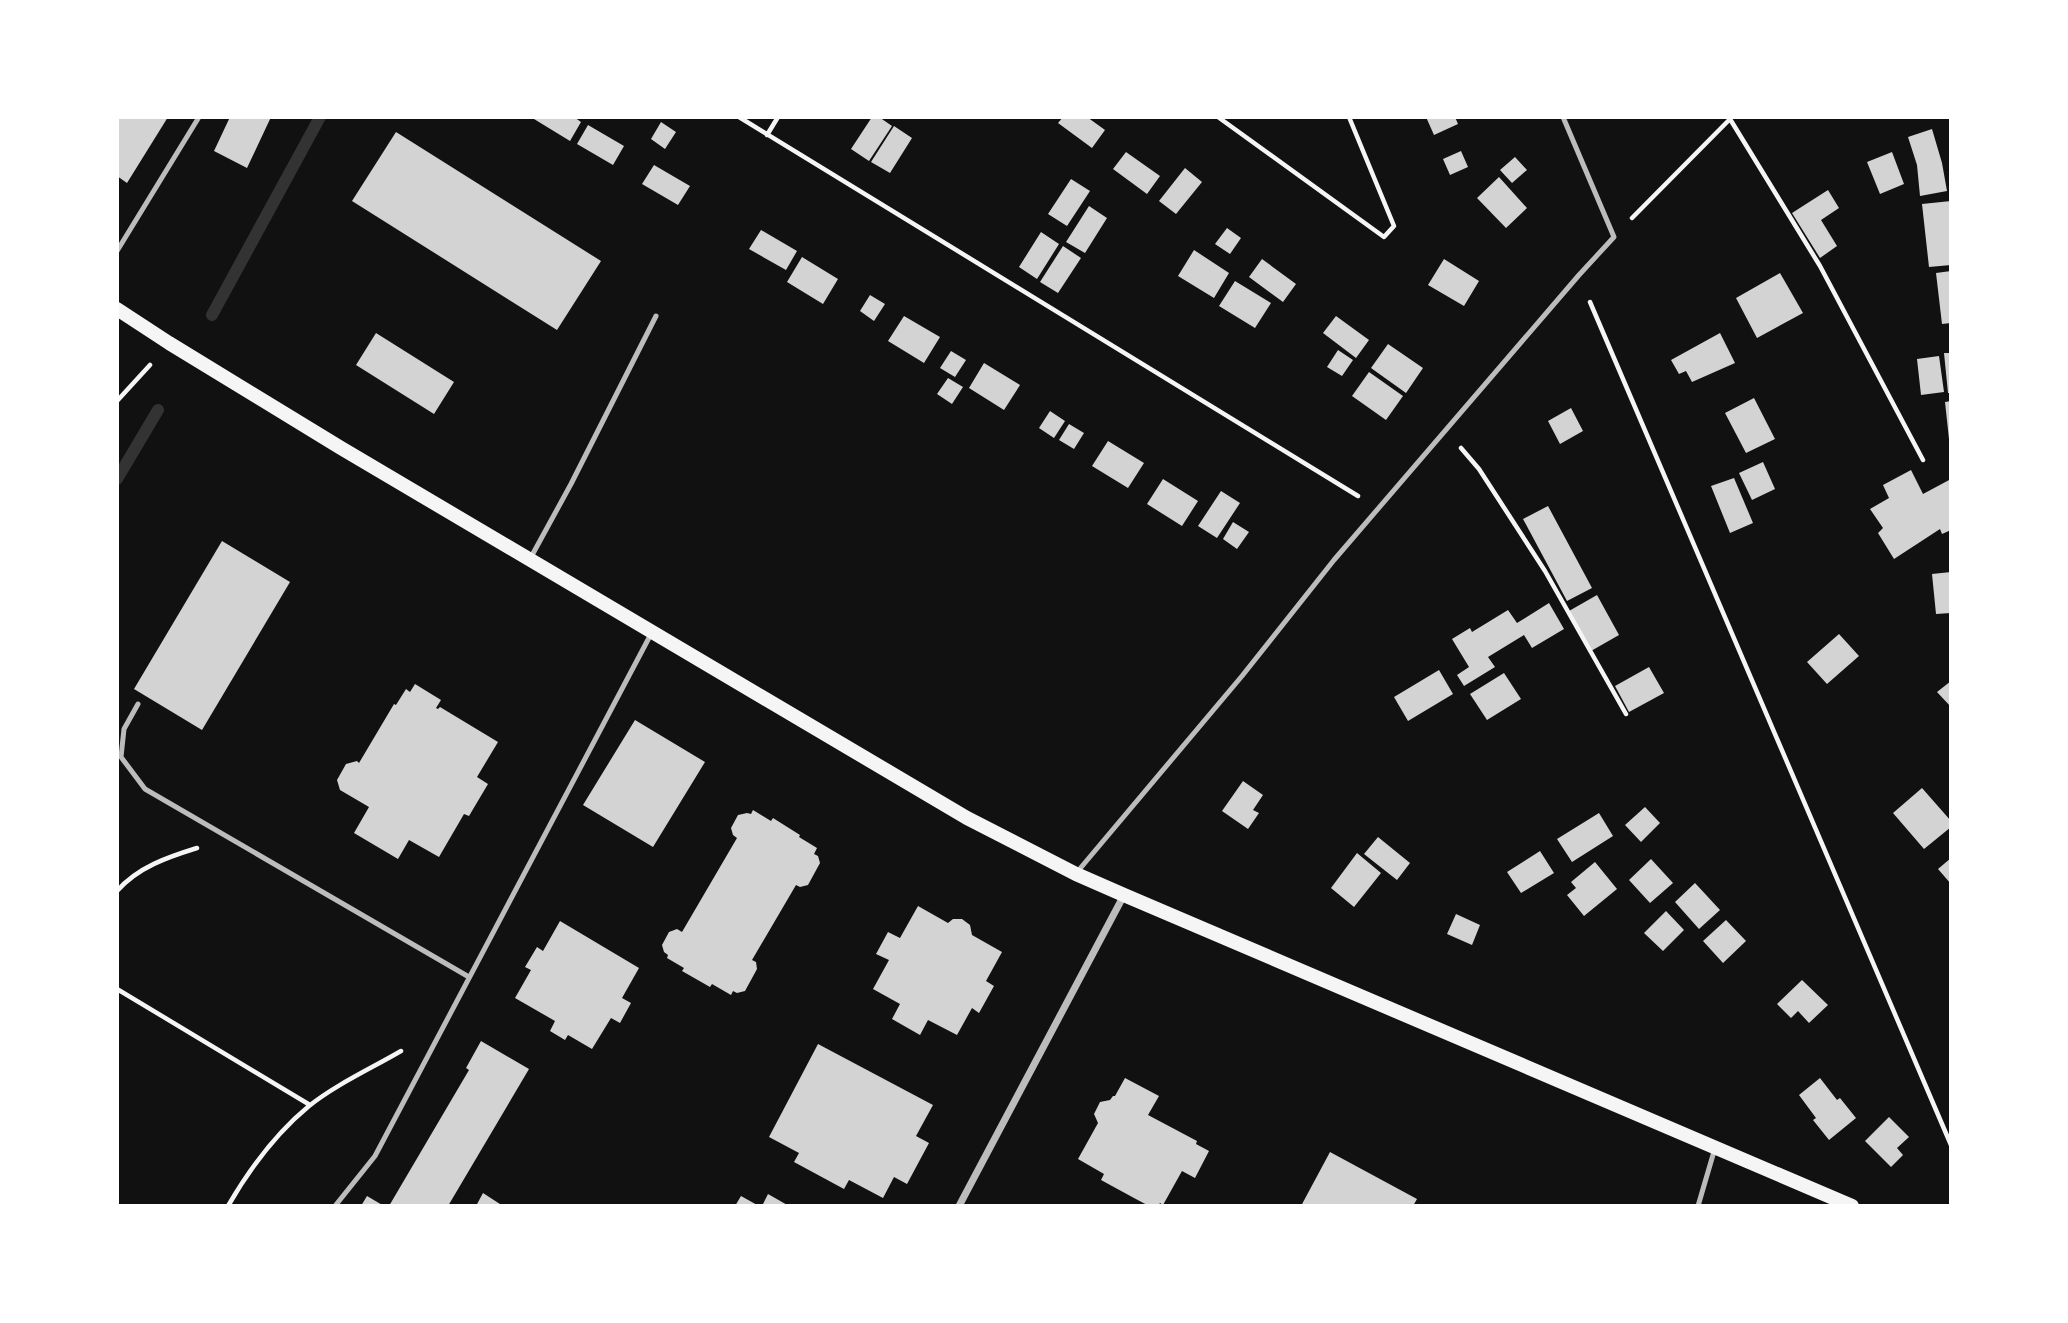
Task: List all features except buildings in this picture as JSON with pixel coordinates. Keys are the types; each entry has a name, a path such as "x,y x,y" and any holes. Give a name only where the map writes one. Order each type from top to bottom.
{"main road":[{"path":"117,309 192,357 967,817 1076,874 1264,957 1852,1206"}],"street":[{"path":"959,1206 1124,895"}],"lane":[{"path":"117,251 200,117"},
{"path":"1076,874 1334,560 1578,275 1614,237 1563,117"},
{"path":"530,559 656,316"},
{"path":"335,1206 375,1156 652,631"},
{"path":"138,704 124,729 121,757 145,789 469,977"},
{"path":"1698,1206 1715,1148"}],"path":[{"path":"739,117 1360,497 1375,514"},
{"path":"767,135 778,117"},
{"path":"1218,117 1384,237 1394,226 1349,117"},
{"path":"1614,237 1731,118 1821,267 1923,460"},
{"path":"1578,275 1951,1145"},
{"path":"118,400 137,380"},
{"path":"1446,432 1479,469 1538,560 1626,714"},
{"path":"117,891 125,882 161,859 231,838"},
{"path":"117,989 310,1105"},
{"path":"228,1206 247,1173 277,1135 310,1105 408,1048 435,1041"}],"waterway":[{"path":"212,315 320,117"},
{"path":"117,479 158,410"}]}
